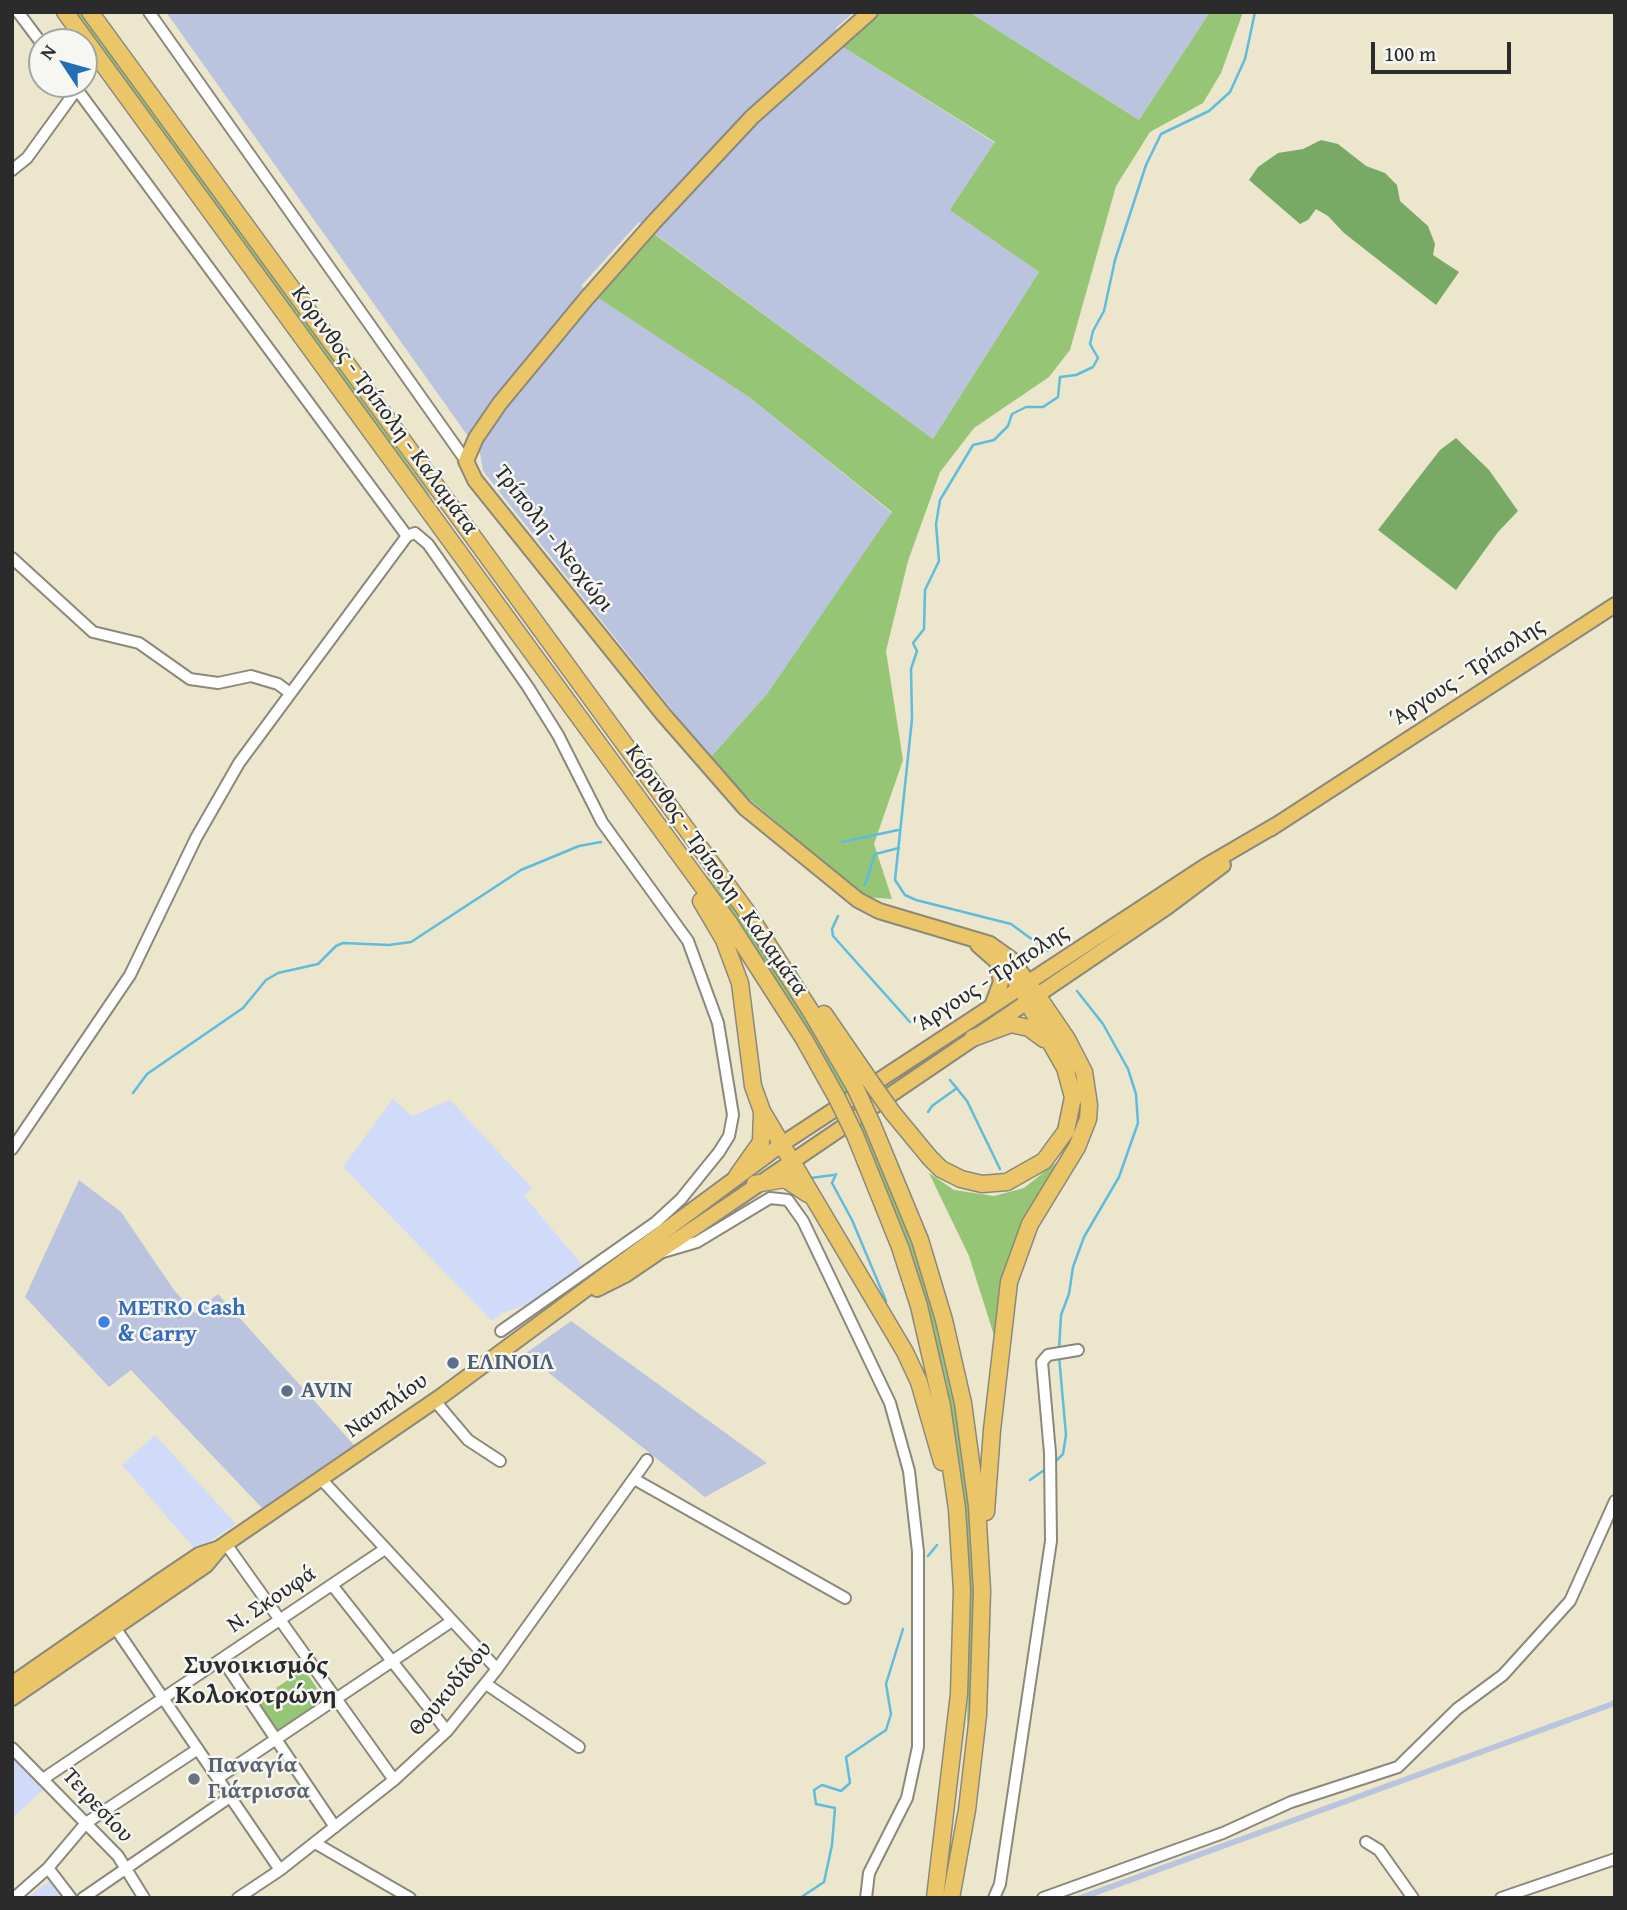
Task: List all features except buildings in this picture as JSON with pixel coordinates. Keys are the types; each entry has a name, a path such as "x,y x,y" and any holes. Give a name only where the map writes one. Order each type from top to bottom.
{"highway":[{"name":"Κόρινθος - Τρίπολη - Καλαμάτα","path":"65,12 668,839 765,977 837,1098 855,1135 900,1247 927,1336 942,1406 958,1529 962,1601 958,1704 935,1898"},
{"name":"Κόρινθος - Τρίπολη - Καλαμάτα","path":"90,12 747,912 861,1082 873,1124 919,1240 954,1362 974,1485 982,1591 974,1757 951,1898"},
{"path":"668,839 734,963 740,983 753,1086 762,1111 905,1352 919,1382 958,1529"},
{"path":"861,1082 892,1112 930,1158 951,1175 982,1184 1007,1182 1020,1177 1054,1152 1070,1119 1073,1097 1069,1077 1049,1043 1028,992"},
{"path":"982,1591 992,1430 1009,1282 1030,1224 1080,1140 1089,1105 1084,1072 1067,1039 1028,992"},
{"path":"973,1038 1011,1024 1029,1028 1049,1043"},
{"path":"737,1176 761,1142 762,1111"},
{"path":"755,1184 785,1179 813,1198"}],"main road":[{"name":"Τρίπολη - Νεοχώρι","path":"870,12 752,117 654,222 500,403 476,438 466,461 475,480 646,693 708,769 746,808 832,881 868,906 999,949 1021,969 1028,992"},
{"name":"Άργους - Τρίπολης","path":"755,1184 973,1038 1028,992 1167,907 1276,825 1615,605"},
{"name":"Τρίπολη - Νεοχώρι","path":"971,938 1028,992"},
{"path":"992,1007 1001,982 997,960"},
{"name":"Άργους - Τρίπολης","path":"737,1176 992,1007 1028,992"},
{"name":"Ναυπλίου","path":"12,1698 199,1555 224,1545 435,1401 737,1176"},
{"name":"Ναυπλίου","path":"576,1298 615,1281 755,1184"},
{"name":"Ναυπλίου","path":"12,1684 111,1622"}],"street":[{"path":"18,12 30,28"},
{"path":"149,12 466,461"},
{"path":"12,170 27,158 68,98"},
{"path":"83,98 407,536"},
{"path":"12,1149 130,975 215,802 290,693 407,536 415,533 428,544 528,687 558,735 602,822 688,941 718,1023 733,1115 729,1136 719,1153 681,1199 656,1222 501,1331"},
{"path":"12,558 93,632 139,643 190,679 211,683 251,676 278,684 290,693"},
{"path":"657,1253 696,1242 770,1198 788,1200 803,1221 890,1403 909,1471 918,1552 918,1747 907,1798 869,1873 866,1898"},
{"path":"995,1898 1000,1884 1051,1541 1051,1453 1042,1362 1048,1355 1072,1351"},
{"path":"435,1401 468,1440 500,1461"},
{"name":"Θουκυδίδου","path":"238,1898 280,1870 394,1780 447,1731 497,1670 647,1460"},
{"path":"634,1479 845,1598"},
{"path":"322,1480 497,1670"},
{"path":"1043,1898 1223,1833 1291,1802 1398,1767 1457,1709 1503,1675 1570,1601 1615,1501"},
{"path":"224,1545 394,1780"},
{"name":"Ν. Σκουφά","path":"43,1779 385,1549"},
{"path":"332,1585 447,1731"},
{"path":"218,1778 452,1621"},
{"path":"111,1622 280,1870"},
{"path":"222,1659 335,1827"},
{"path":"486,1684 579,1747"},
{"name":"Τειρεσίου","path":"12,1748 126,1868 144,1898"},
{"path":"14,1898 48,1868 86,1823 198,1749"},
{"path":"83,1898 230,1797"},
{"path":"1366,1842 1379,1850 1413,1898"},
{"path":"315,1843 410,1898"},
{"path":"1501,1898 1615,1859"},
{"path":"48,1868 71,1898"}],"shaded area":[{"path":"166,12 854,12 836,28 843,47 995,143 951,210 1039,272 933,439 639,222 581,286 749,397 892,513 767,694 710,758 483,471 480,453"},
{"path":"969,12 1210,12 1139,120"},
{"path":"393,1099 412,1116 450,1100 532,1188 524,1196 583,1266 532,1303 502,1313 492,1321 343,1167"},
{"path":"79,1180 121,1212 174,1290 195,1313 218,1294 354,1445 262,1508 131,1370 109,1387 25,1297"},
{"path":"571,1321 767,1463 705,1497 525,1354"},
{"path":"155,1435 236,1524 196,1550 122,1465"},
{"path":"1615,1700 1615,1706 1089,1898 1072,1898"},
{"path":"12,1755 46,1787 12,1818"},
{"path":"51,1880 65,1898 27,1898"}],"green space":[{"path":"75,12 81,12 93,28 87,28"},
{"path":"879,12 969,12 1139,120 1210,12 1243,12 1221,73 1203,103 1150,132 1116,186 1070,350 1049,377 974,428 940,472 908,561 886,651 903,760 874,844 892,899 865,897 742,793 710,758 767,694 892,512 749,397 597,297 653,233 933,439 1039,272 950,210 995,142 843,47"},
{"path":"98,36 434,500 416,480 98,44"},
{"path":"1321,140 1338,144 1366,166 1385,173 1397,185 1400,201 1428,226 1435,244 1433,255 1459,272 1436,305 1344,233 1328,216 1316,209 1308,220 1300,224 1249,180 1258,167 1278,153 1303,149"},
{"path":"1456,438 1489,470 1518,511 1498,532 1456,590 1378,530 1440,450"},
{"path":"704,872 741,917 815,1032 848,1091 890,1184 926,1283 955,1405 969,1507 975,1591 972,1695 967,1725 970,1591 965,1508 947,1385 921,1284 885,1186 844,1093 778,982"},
{"path":"1046,1030 1065,1043 1082,1086 1081,1132 1038,1206 997,1345 969,1256 929,1173 954,1190 994,1196 1024,1188 1058,1161 1074,1126"},
{"path":"304,1669 324,1699 277,1731 257,1701"}],"waterway":[{"path":"1048,951 1011,924 905,895 895,880 912,719 911,669 917,651 913,643 924,629 925,590 939,561 936,524 940,500 973,445 994,440 1008,426 1012,414 1026,407 1043,407 1058,397 1060,377 1076,375 1093,367 1098,358 1090,344 1093,331 1104,311 1115,260 1146,165 1161,134 1209,111 1230,92 1245,59 1255,12"},
{"path":"842,842 898,830"},
{"path":"133,1093 147,1074 243,1008 266,980 278,973 318,964 336,946 343,943 389,945 411,942 521,870 579,846 601,842"},
{"path":"865,885 875,854 899,848"},
{"path":"838,916 832,929 833,936 910,1022"},
{"path":"1059,1350 1061,1315 1069,1294 1073,1267 1084,1237 1119,1177 1138,1123 1136,1094 1128,1069 1103,1024 1077,991"},
{"path":"950,1080 967,1101 1000,1169"},
{"path":"928,1112 957,1088"},
{"path":"836,1174 832,1183 852,1220 886,1301"},
{"path":"811,1178 833,1175"},
{"path":"1053,1464 1063,1454 1066,1435 1059,1356"},
{"path":"1030,1480 1047,1468"},
{"path":"928,1556 937,1545"},
{"path":"800,1898 824,1882 832,1845 835,1808 816,1804 814,1790 822,1785 841,1791 850,1783 846,1757 886,1730 891,1714 886,1684 903,1629"}],"place":[{"name":"METRO Cash & Carry","path":"104,1322"},
{"name":"ΕΛΙΝΟΙΛ","path":"453,1363"},
{"name":"AVIN","path":"287,1391"},
{"name":"Παναγία Γιάτρισσα","path":"194,1779"}],"district":[{"name":"Συνοικισμός Κολοκοτρώνη","path":"256,1681"}]}
